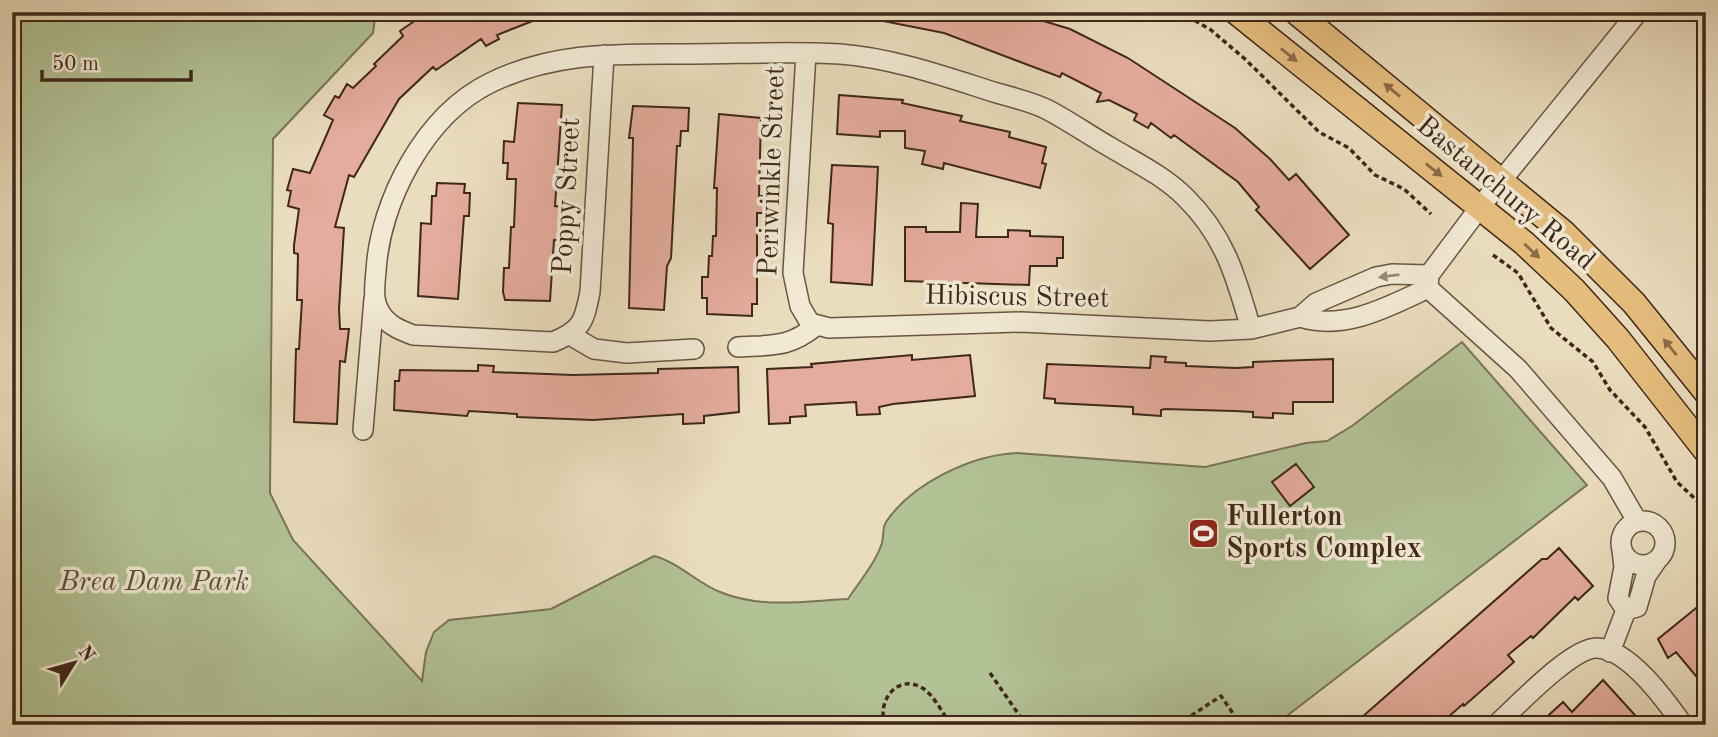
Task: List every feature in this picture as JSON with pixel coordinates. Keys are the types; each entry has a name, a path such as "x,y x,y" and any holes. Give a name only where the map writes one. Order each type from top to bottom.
{"main road":[{"name":"Bastanchury Road","path":"1236,12 1480,207 1574,290 1618,339 1706,450"},
{"name":"Bastanchury Road","path":"1296,12 1502,179 1609,276 1706,392"}],"street":[{"path":"1637,521 1612,478 1518,369 1429,281 1480,207 1639,12"},
{"name":"Periwinkle Street","path":"806,53 793,273 800,306 810,323 817,325"},
{"path":"363,430 377,303 376,262 385,219 402,173 427,138 463,100 490,83 560,58 604,55 843,55 909,67 1046,108 1184,195 1209,223 1232,261 1251,329"},
{"name":"Poppy Street","path":"570,335 584,321 590,292 604,55"},
{"name":"Hibiscus Street","path":"1300,317 1316,303 1350,286 1392,274 1429,281"},
{"name":"Hibiscus Street","path":"817,325 829,328 1021,322 1210,331 1251,329 1300,317 1332,323 1359,316 1429,281"},
{"path":"1350,286 1350,308 1359,316"},
{"path":"377,303 393,327 413,335 552,342 570,335 594,349 605,351 627,353 694,349"},
{"path":"738,347 800,340 817,325"},
{"path":"1637,521 1653,523 1661,529 1665,545 1646,576 1637,607 1626,610 1618,598 1624,567 1622,550 1625,530 1637,521"},
{"path":"1622,550 1640,565 1657,560"},
{"path":"1610,652 1626,610"},
{"path":"1496,725 1577,653 1597,648 1610,652 1636,669 1683,725"}],"path":[{"path":"1180,12 1211,30 1245,59 1319,132 1349,148 1375,175 1404,189 1431,214"},
{"path":"1493,255 1518,273 1552,328 1593,362 1610,390 1644,427 1677,482 1706,509"},
{"path":"990,673 1026,725"},
{"path":"886,725 882,709 887,696 900,685 909,684 930,694 951,725"},
{"path":"1177,725 1221,696 1241,725"}],"green space":[{"name":"Brea Dam Park","path":"12,12 376,12 373,33 273,139 270,493 293,540 422,681 426,652 434,632 449,620 551,609 654,556 720,592 752,601 783,603 848,599 876,557 886,522 897,508 927,484 963,465 1017,453 1205,467 1306,443 1327,441 1352,426 1462,342 1587,485 1275,725 12,725"}],"building":[{"path":"419,12 553,13 497,35 499,39 486,46 481,39 436,70 433,67 399,99 354,177 349,175 335,227 344,228 340,329 349,329 345,362 340,361 337,424 294,422 296,349 299,349 302,300 297,300 298,254 294,253 299,209 288,206 291,191 287,190 293,169 310,173 333,120 324,115 335,96 339,98 347,84 353,88 376,66 374,64 403,36 400,31 413,22 411,18"},
{"path":"879,12 1014,12 1070,29 1128,58 1235,128 1289,180 1296,174 1349,235 1310,269 1256,210 1259,207 1238,182 1174,135 1171,138 1151,123 1148,128 1134,120 1137,114 1109,100 1097,102 1101,93 1062,73 1060,77 944,33 878,20"},
{"path":"839,95 903,100 902,103 962,116 960,121 1010,132 1009,137 1046,147 1042,163 1046,164 1040,188 944,163 943,169 922,164 925,151 905,148 905,131 880,131 880,137 837,134"},
{"path":"518,103 562,105 555,206 564,207 563,222 559,222 559,240 554,240 550,301 505,300 503,292 504,268 509,268 511,227 514,227 516,179 507,179 508,163 503,163 504,141 514,142"},
{"path":"633,106 689,108 688,131 681,131 680,146 677,146 671,258 667,266 664,310 629,308 633,138 629,138"},
{"path":"719,114 761,118 759,196 766,196 765,213 757,213 757,304 752,304 752,316 707,314 707,298 702,298 702,277 708,277 709,256 712,256 713,236 716,236 717,188 714,188"},
{"path":"832,165 878,167 872,285 831,282 833,224 828,223"},
{"path":"437,183 465,184 464,193 470,193 469,216 464,216 458,299 418,296 421,223 431,224 432,196 436,196"},
{"path":"961,203 978,204 976,237 1008,237 1008,230 1030,231 1030,236 1063,237 1063,258 1057,258 1057,266 1030,266 1029,285 905,281 905,227 926,227 926,232 960,232"},
{"path":"912,355 912,360 970,355 975,396 893,404 879,407 880,414 857,415 856,402 805,405 806,416 790,417 790,423 769,424 767,369 812,367 811,364"},
{"path":"1151,356 1166,357 1165,362 1186,363 1186,366 1236,368 1253,367 1253,362 1333,359 1333,402 1293,402 1293,414 1273,413 1273,418 1253,417 1253,412 1165,409 1161,410 1161,416 1133,414 1133,407 1055,403 1055,399 1044,398 1047,364 1150,368"},
{"path":"478,365 494,366 493,372 573,375 658,373 658,369 738,367 739,412 704,416 704,423 683,424 683,414 593,420 517,417 517,414 469,411 467,416 394,410 395,381 399,381 400,370 478,371"},
{"path":"1296,464 1314,487 1290,506 1272,482"},
{"path":"1559,548 1593,586 1578,600 1575,597 1533,638 1531,636 1508,655 1514,662 1464,706 1463,704 1439,725 1353,725 1542,559 1547,559"},
{"path":"1706,600 1706,688 1676,652 1668,658 1658,639"},
{"path":"1603,680 1644,725 1538,725 1563,702 1572,712"}],"place":[{"name":"Fullerton Sports Complex","path":"1203,534"}]}
